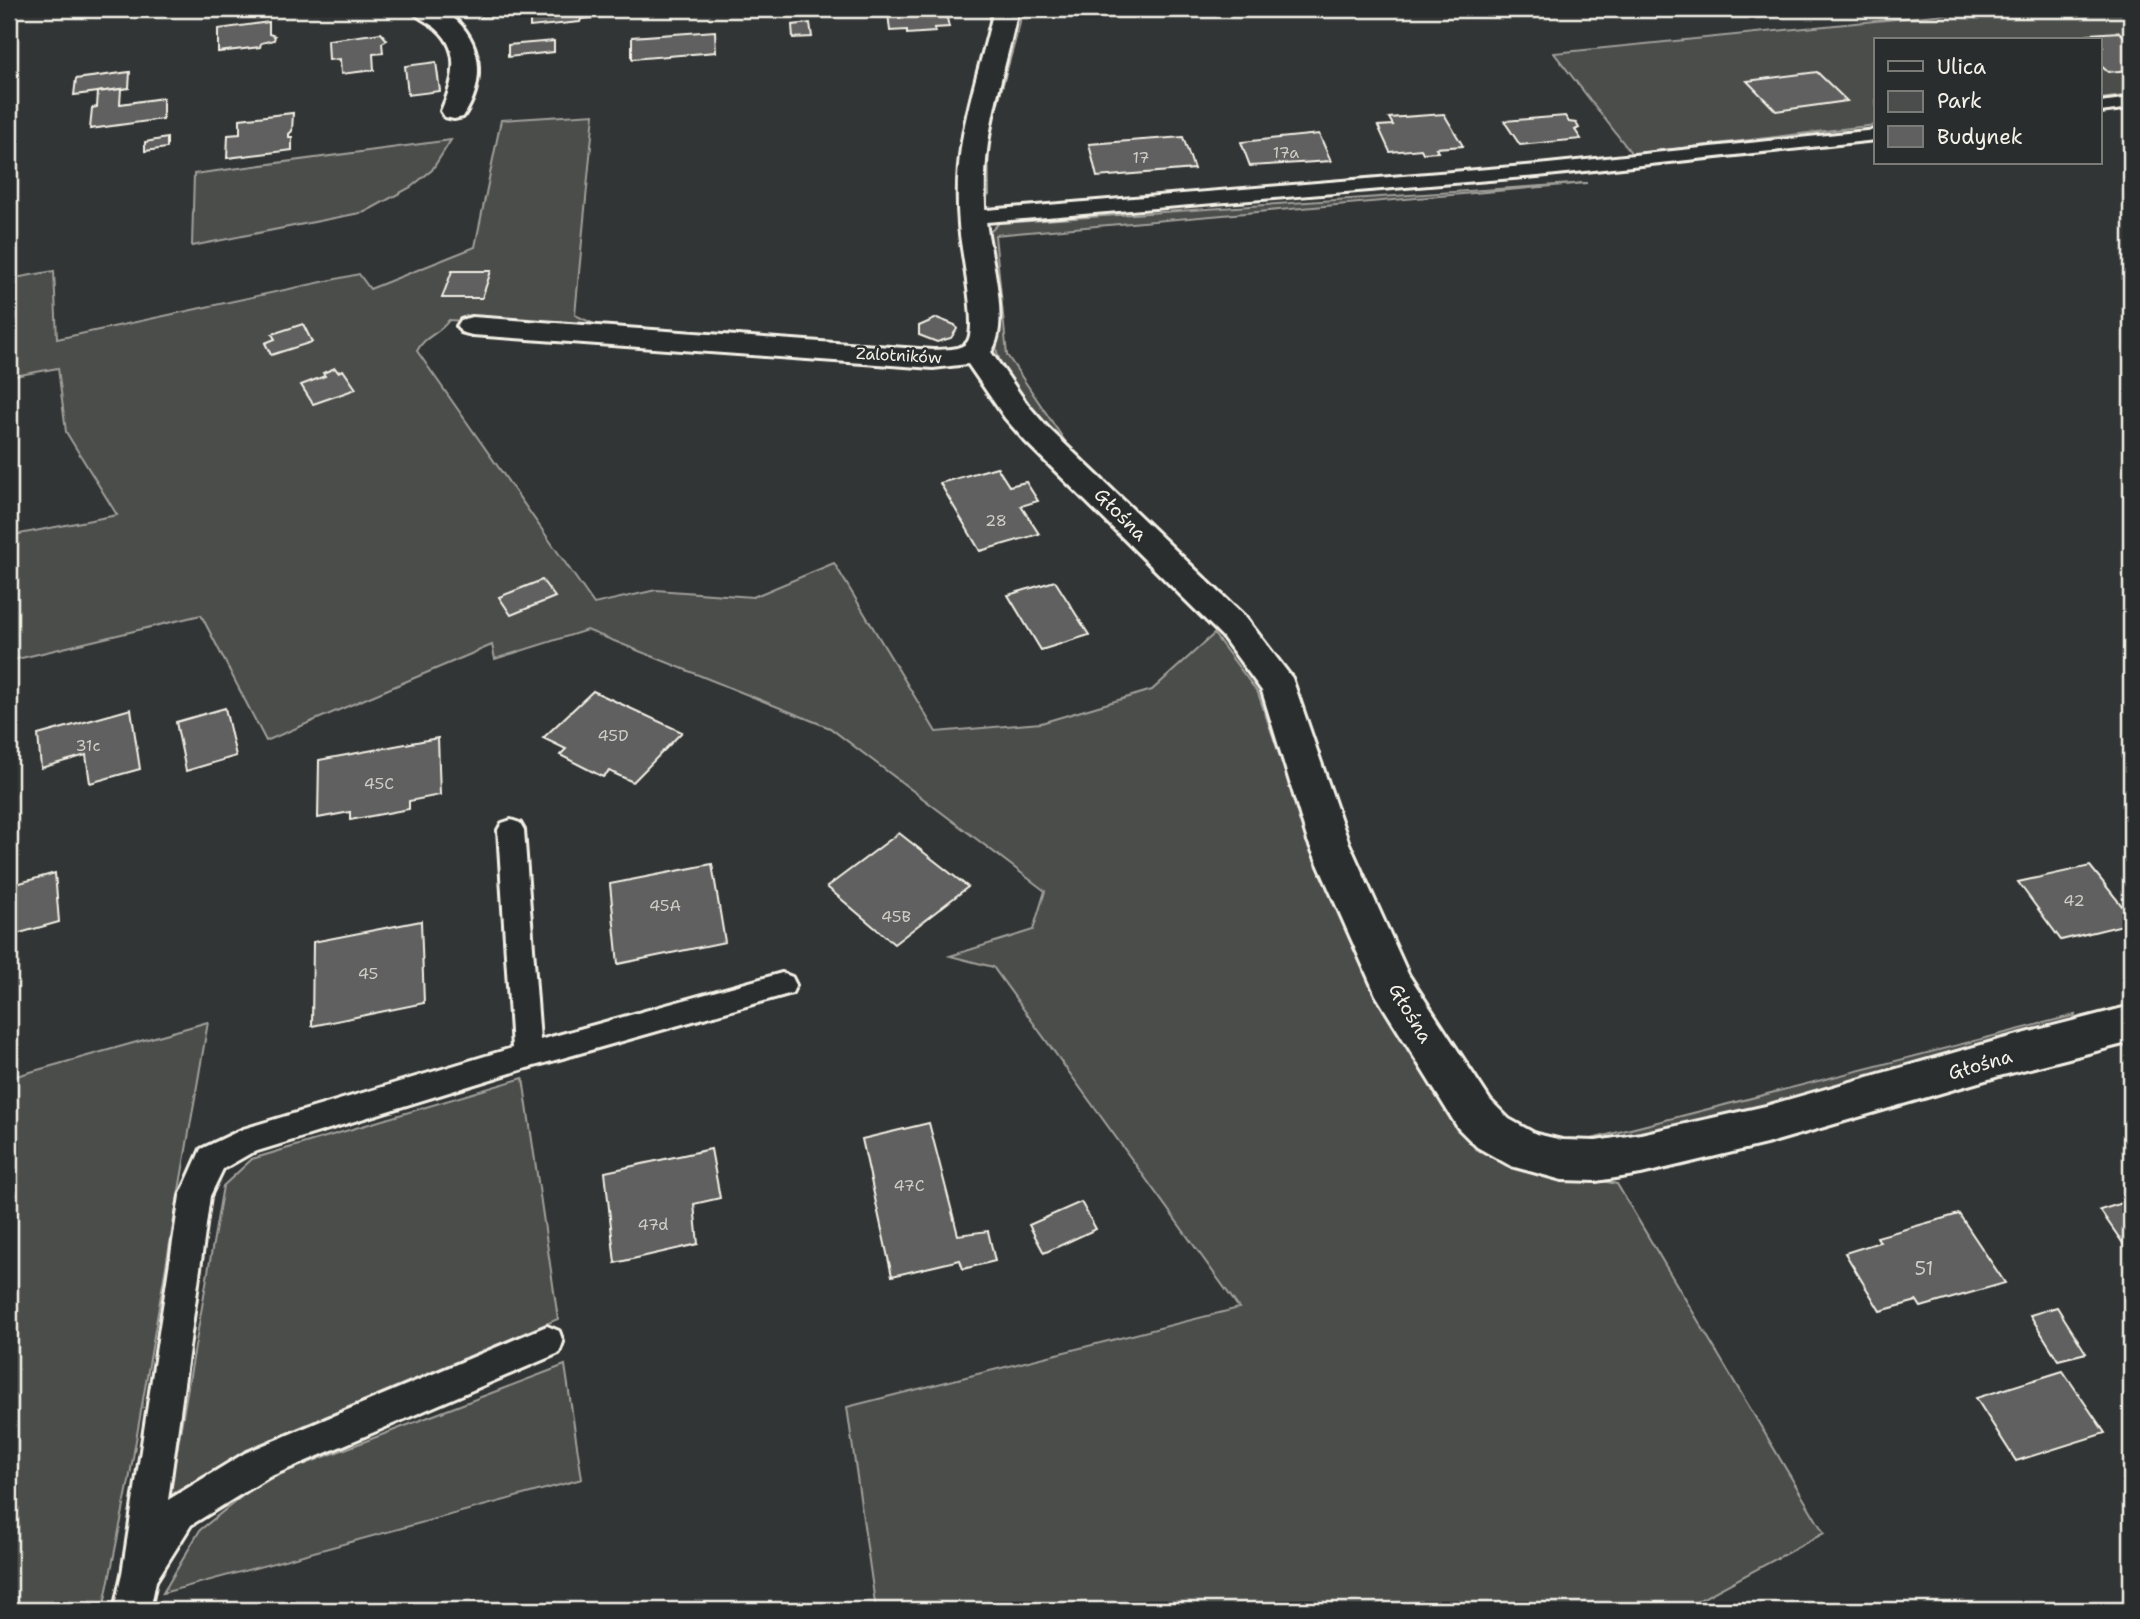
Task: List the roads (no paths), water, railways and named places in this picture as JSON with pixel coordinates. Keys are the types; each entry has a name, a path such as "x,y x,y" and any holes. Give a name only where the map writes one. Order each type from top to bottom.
{"street":[{"path":"424,9 450,27 463,47 467,60 461,97 454,111"},
{"path":"974,352 983,342 985,328 970,185 972,139 1006,9"},
{"name":"Zalotników","path":"472,326 933,359 957,358 974,352"},
{"name":"Głośna","path":"974,352 1036,434 1234,627 1279,687 1328,841 1391,983 1474,1114 1493,1133 1527,1152 1562,1160 1596,1161 1766,1125 1999,1058 2131,1024"}],"lane":[{"path":"2102,107 2131,103"},
{"path":"974,218 1374,187 1640,162 1874,135"},
{"path":"511,830 527,1056"},
{"path":"132,1610 140,1574 195,1196 212,1159 243,1142 527,1056 782,985"},
{"path":"140,1574 180,1513 257,1465 547,1342"}]}
